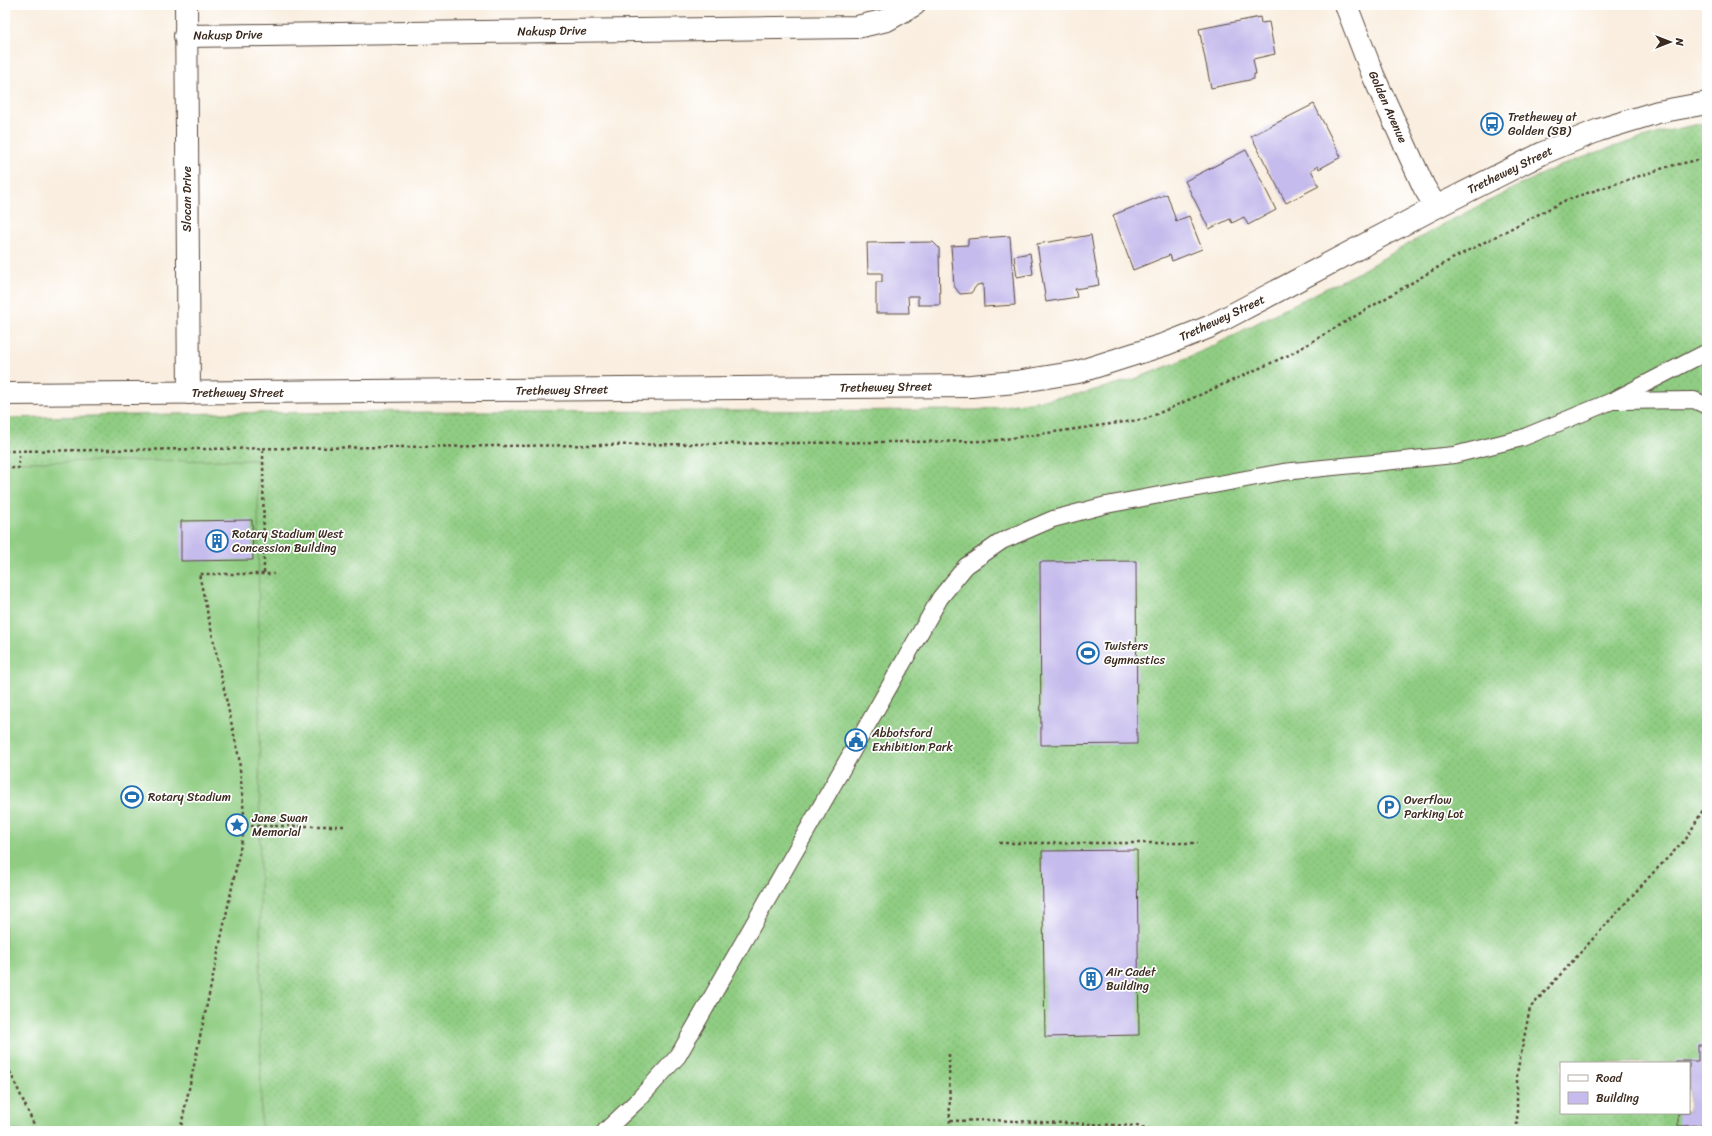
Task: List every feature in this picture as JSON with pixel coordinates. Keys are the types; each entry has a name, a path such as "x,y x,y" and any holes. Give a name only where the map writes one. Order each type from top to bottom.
{"street":[{"name":"Slocan Drive","path":"186,5 188,393"},
{"name":"Nakusp Drive","path":"186,36 857,27 887,20 914,5"},
{"name":"Golden Avenue","path":"1346,5 1373,75 1424,187 1436,207"},
{"name":"Trethewey Street","path":"5,394 971,386 1016,382 1078,372 1144,352 1209,327 1436,207 1543,153 1599,130 1658,112 1707,103"}],"lane":[{"path":"605,1131 637,1101 678,1056 940,598 966,566 1002,541 1052,519 1098,507 1283,472 1454,454 1522,438 1612,401 1707,352"},
{"path":"1612,401 1694,400 1707,406"}],"path":[{"path":"263,450 264,574"},
{"path":"5,468 19,468 19,451"},
{"path":"180,1131 245,826 239,758 199,574 274,574"},
{"path":"1517,1131 1517,1073 1530,1008 1651,875 1686,839 1707,803"},
{"path":"245,826 347,826"},
{"path":"999,843 1198,843"},
{"path":"949,1054 950,1131"},
{"path":"5,1061 37,1131"},
{"path":"950,1120 991,1120 1130,1126 1158,1131"}],"green space":[{"name":"Abbotsford Exhibition Park","path":"1707,122 1707,1131 5,1131 5,418 219,413 978,410 1080,394 1135,379 1215,345 1357,273 1444,224 1550,170 1603,150 1663,132"},
{"name":"Rotary Stadium","path":"258,460 261,1131 5,1131 5,462"}],"building":[{"path":"1260,17 1261,23 1269,22 1275,54 1253,59 1256,74 1254,74 1254,79 1211,88 1199,29"},
{"path":"1314,104 1341,157 1319,169 1318,166 1311,170 1319,186 1286,203 1251,136"},
{"path":"1246,150 1276,210 1248,225 1244,217 1232,223 1230,219 1209,229 1185,181"},
{"path":"1167,194 1176,221 1189,216 1202,249 1172,261 1170,255 1133,270 1113,215"},
{"path":"1091,235 1099,285 1075,289 1077,297 1046,302 1037,244"},
{"path":"1010,236 1015,305 984,307 983,284 977,285 971,293 960,294 954,286 951,246 968,245 968,239"},
{"path":"933,242 939,248 940,305 918,305 918,296 908,296 909,313 876,313 876,282 882,282 882,273 868,273 867,243"},
{"path":"1030,253 1033,274 1017,277 1014,256"},
{"name":"Rotary Stadium West Concession Building","path":"252,520 253,560 181,561 181,521"},
{"name":"Twisters Gymnastics","path":"1136,561 1137,744 1041,745 1040,562"},
{"name":"Air Cadet Building","path":"1137,850 1139,1035 1045,1037 1042,851"},
{"path":"1698,1045 1707,1045 1707,1125 1678,1126 1678,1114 1690,1114 1690,1062 1676,1061 1698,1061"}],"place":[{"name":"Trethewey at Golden (SB)","path":"1492,124"},
{"name":"Rotary Stadium West Concession Building","path":"217,541"},
{"name":"Twisters Gymnastics","path":"1088,653"},
{"name":"Abbotsford Exhibition Park","path":"856,740"},
{"name":"Rotary Stadium","path":"132,797"},
{"name":"Overflow Parking Lot","path":"1389,807"},
{"name":"Jane Swan Memorial","path":"237,825"},
{"name":"Air Cadet Building","path":"1091,979"}]}
